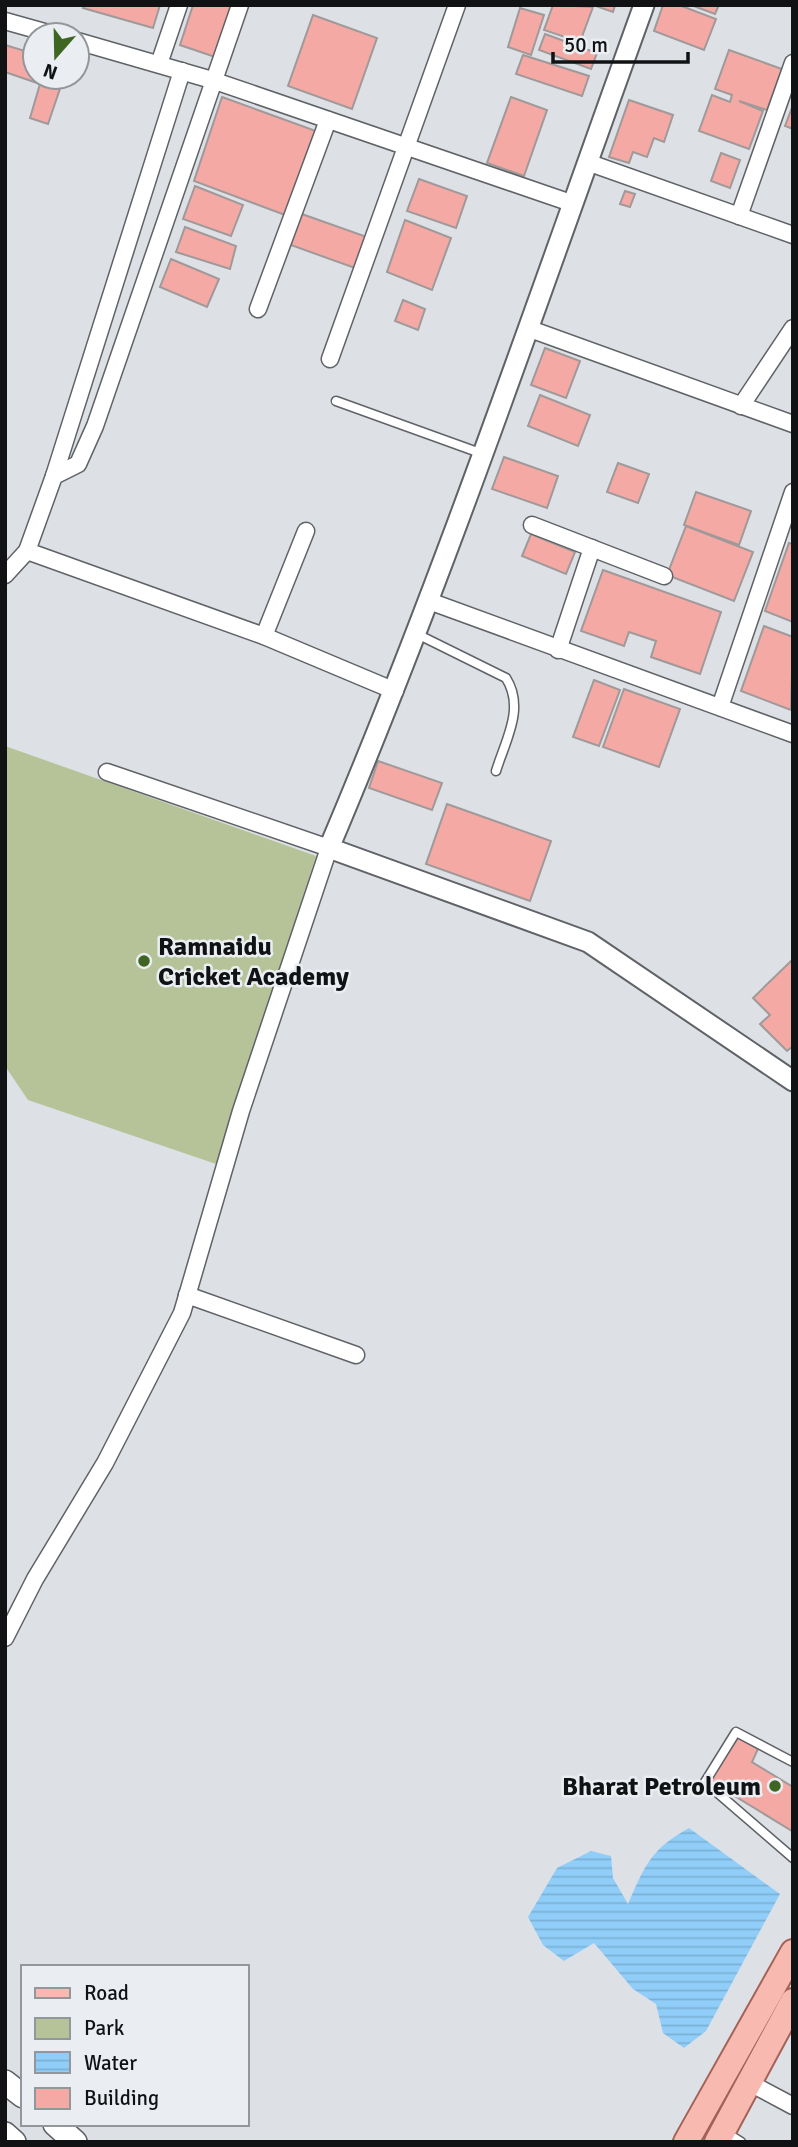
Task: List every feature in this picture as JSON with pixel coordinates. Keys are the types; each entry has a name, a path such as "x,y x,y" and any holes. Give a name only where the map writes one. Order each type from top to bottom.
{"main road":[{"path":"686,2142 793,1952"},
{"path":"727,2138 748,2082 793,2001"},
{"path":"5,2082 21,2094"},
{"path":"57,2126 75,2142"},
{"path":"5,2134 14,2142"}],"street":[{"path":"159,64 179,5"},
{"path":"54,476 78,464 95,426 240,5"},
{"path":"330,359 457,5"},
{"path":"5,1638 35,1579 105,1463 182,1313 241,1111 329,848 417,634 530,329 572,203 644,5"},
{"path":"91,45 212,80 572,203"},
{"path":"739,216 793,63"},
{"path":"5,575 27,551 54,476 182,71"},
{"path":"258,309 328,120"},
{"path":"587,162 793,235"},
{"path":"741,405 793,328"},
{"path":"530,329 793,425"},
{"path":"720,706 793,492"},
{"path":"531,524 664,576"},
{"path":"264,636 306,531"},
{"path":"558,650 592,548"},
{"path":"27,551 264,636 395,691"},
{"path":"429,601 793,734"},
{"path":"107,772 329,848 588,942 793,1082"},
{"path":"187,1295 356,1355"},
{"path":"748,2082 793,2106"}],"lane":[{"path":"336,401 482,454"},
{"path":"417,634 506,678 514,691 516,704 496,771"},
{"path":"793,1762 736,1732 705,1782 793,1858"}],"green space":[{"name":"Ramnaidu Cricket Academy","path":"5,746 316,856 216,1164 28,1100 5,1066"}],"water":[{"path":"689,1828 780,1894 706,2031 684,2048 663,2033 656,2004 633,1989 594,1943 564,1961 543,1945 528,1917 557,1868 591,1851 611,1856 613,1878 628,1904 639,1879 657,1851"}],"building":[{"path":"84,5 160,5 153,28 83,8"},
{"path":"193,5 236,5 218,58 180,45"},
{"path":"553,5 593,7 580,42 544,30"},
{"path":"593,5 615,5 613,12"},
{"path":"663,5 679,5 716,19 704,50 654,31"},
{"path":"691,5 719,5 715,14"},
{"path":"520,8 544,15 531,55 508,47"},
{"path":"313,15 377,38 352,109 288,86"},
{"path":"545,34 597,53 591,69 539,50"},
{"path":"5,45 21,50 21,77 5,72"},
{"path":"729,50 782,69 767,110 739,101 763,111 749,149 699,131 712,95 730,102 732,95 715,89"},
{"path":"523,55 589,76 582,96 516,74"},
{"path":"38,91 59,91 48,124 30,118"},
{"path":"222,97 316,131 285,215 194,181"},
{"path":"511,97 547,110 524,176 487,163"},
{"path":"629,100 673,115 664,142 654,138 647,157 633,152 629,163 609,157"},
{"path":"793,105 793,129 785,126"},
{"path":"721,153 740,160 730,188 711,181"},
{"path":"419,179 467,196 456,228 407,211"},
{"path":"195,186 243,205 231,236 183,219"},
{"path":"625,191 635,194 630,207 620,204"},
{"path":"299,213 367,237 355,268 288,244"},
{"path":"405,220 451,238 432,290 387,272"},
{"path":"185,227 236,246 230,269 176,252"},
{"path":"171,259 219,279 207,307 160,287"},
{"path":"403,300 425,309 418,330 395,321"},
{"path":"545,348 580,361 566,398 531,385"},
{"path":"540,395 590,415 578,446 528,426"},
{"path":"504,457 558,476 547,508 492,489"},
{"path":"618,463 649,474 638,503 607,492"},
{"path":"696,492 751,511 739,545 684,525"},
{"path":"686,526 753,552 734,601 667,575"},
{"path":"531,534 575,552 566,574 522,556"},
{"path":"789,543 793,544 793,622 765,611"},
{"path":"603,570 721,612 700,674 651,657 656,641 629,632 624,646 581,631"},
{"path":"764,626 793,637 791,710 741,691"},
{"path":"594,680 620,690 599,746 573,737"},
{"path":"624,689 680,709 659,767 603,747"},
{"path":"378,761 442,783 432,810 369,788"},
{"path":"447,804 551,841 530,901 426,864"},
{"path":"793,959 793,1046 787,1051 760,1024 770,1015 753,998"},
{"path":"736,1736 758,1749 752,1762 793,1787 792,1831 710,1781"}],"place":[{"name":"Ramnaidu Cricket Academy","path":"144,961"},
{"name":"Bharat Petroleum","path":"775,1786"}]}
